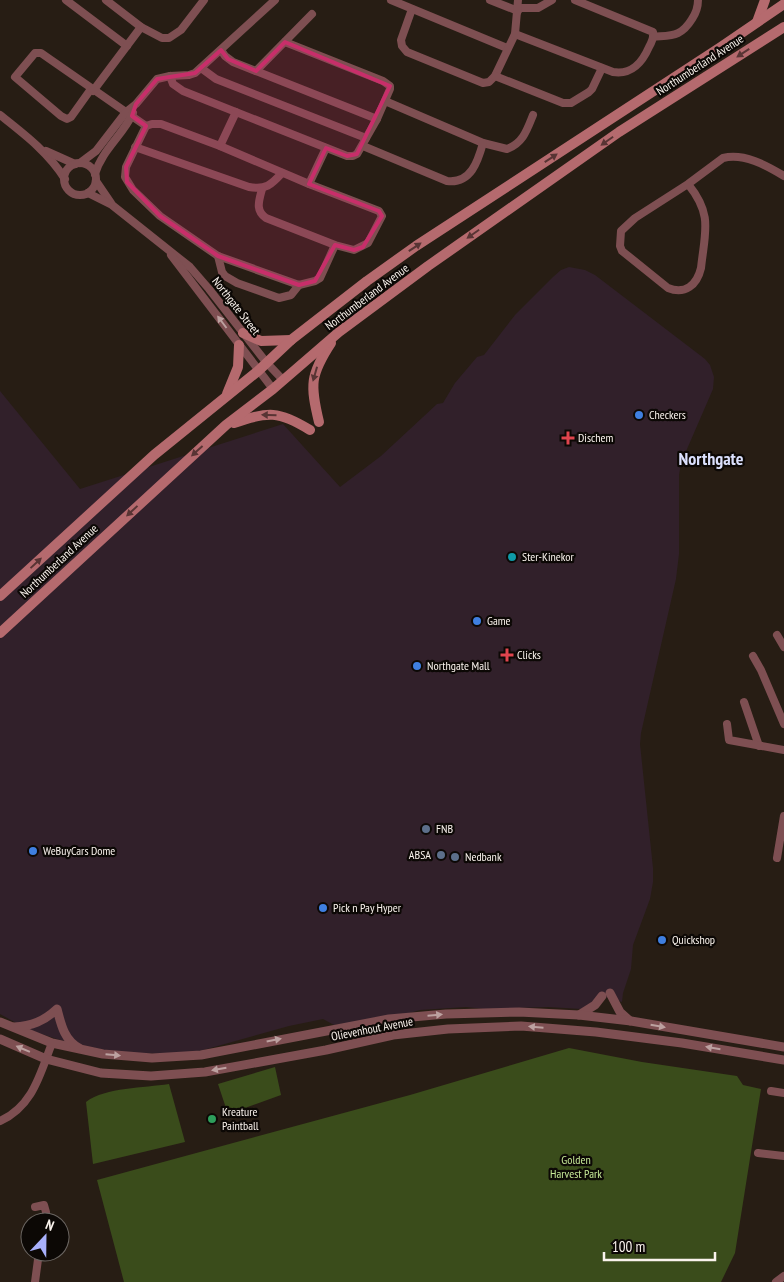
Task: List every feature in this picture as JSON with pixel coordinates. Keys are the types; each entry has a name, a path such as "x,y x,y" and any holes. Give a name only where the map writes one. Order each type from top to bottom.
{"main road":[{"path":"756,23 762,12 765,0"},
{"name":"Northumberland Avenue","path":"0,596 154,455 258,371 290,340 367,281 416,246 783,4"},
{"name":"Northumberland Avenue","path":"0,633 226,426 273,389 339,332 428,266 619,132 784,26"},
{"path":"770,35 784,36"},
{"path":"319,422 313,398 312,384 321,358 339,332"},
{"path":"243,333 261,342 290,340"},
{"path":"225,397 238,367 239,346"},
{"path":"226,426 256,415 270,414 296,421 310,430"}],"street":[{"path":"66,0 127,46"},
{"path":"106,0 141,27 162,38 169,38 181,30 201,1"},
{"path":"262,0 272,3"},
{"path":"391,0 507,48"},
{"path":"490,0 538,8 552,0"},
{"path":"575,0 652,32 654,37"},
{"path":"654,37 683,32 696,13 698,0"},
{"path":"103,149 67,171 66,186 73,193 83,195 92,190 103,149 152,83 170,76 189,76 201,68 272,3"},
{"path":"412,9 402,40 402,46 407,52 483,83 489,82 495,76 515,34 518,6"},
{"path":"256,71 312,14"},
{"path":"141,27 127,46 92,90 71,117 67,119 15,77 37,52 46,57 92,90 146,126"},
{"path":"515,34 613,72 626,73 643,61 654,37"},
{"path":"170,76 173,84 179,90 326,148 353,156 363,146 377,120 390,89 388,84 285,42"},
{"path":"221,50 228,59 377,120"},
{"path":"201,68 216,79 366,138"},
{"path":"495,76 563,103 571,103 592,89 602,68"},
{"path":"385,101 483,142 507,149 523,138 533,115"},
{"path":"220,146 236,112"},
{"path":"0,115 39,148 65,179"},
{"path":"262,189 258,208 260,214 266,218 354,250 368,244 382,216 379,211 161,124 146,126 126,167 125,174 127,182 133,190 160,216 218,256 300,285 315,282 320,278 335,244"},
{"path":"363,146 447,181 454,182 474,169 483,142"},
{"path":"136,147 249,187 262,189 282,173"},
{"path":"39,148 90,167 95,177"},
{"path":"309,184 326,148"},
{"path":"688,184 698,197 706,217 701,268 694,283 680,291 674,291 622,251 619,238 621,231 635,218 688,184 717,161 730,156 759,162 784,176"},
{"name":"Northgate Street","path":"95,177 112,205"},
{"name":"Northgate Street","path":"88,193 112,205 190,267 266,363 283,380"},
{"name":"Northgate Street","path":"167,250 273,389"},
{"path":"218,256 222,272 225,276 237,283 279,298 291,295 300,285"},
{"path":"777,635 784,648"},
{"path":"753,656 784,724"},
{"path":"744,702 759,746"},
{"path":"727,724 729,740 784,750"},
{"path":"777,858 784,821"},
{"path":"578,1015 590,1009 606,995 620,1012 631,1021"},
{"path":"11,1027 36,1024 57,1009 67,1037 76,1046 84,1050"},
{"name":"Olievenhout Avenue","path":"0,1022 52,1043 103,1054 152,1058 191,1056 389,1018 492,1013 578,1015 631,1021 784,1047"},
{"name":"Olievenhout Avenue","path":"0,1039 46,1059 102,1073 151,1076 205,1072 326,1050 393,1035 448,1029 521,1026 596,1032 682,1043 784,1060"},
{"path":"0,1121 24,1105 33,1091 52,1043"},
{"path":"771,1091 784,1093"},
{"path":"758,1153 784,1156"},
{"path":"35,1207 47,1204 46,1212"},
{"path":"35,1282 38,1262"},
{"path":"776,1282 784,1276"}],"highlighted area":[{"path":"285,42 390,86 357,154 347,156 326,148 309,184 379,211 382,216 363,247 354,250 335,245 315,281 299,285 218,256 160,216 127,182 126,167 146,126 132,116 136,104 157,79 195,73 221,50 228,59 256,71"}],"shaded area":[{"name":"Northgate Mall","path":"569,267 585,270 595,275 705,359 710,365 714,377 713,389 681,463 679,475 679,554 676,579 641,733 640,744 653,882 650,899 633,945 631,969 622,1002 599,995 598,999 581,1009 548,1007 485,1009 466,1007 420,1010 403,1015 334,1025 323,1019 289,1026 189,1054 118,1053 60,1040 29,1030 0,1014 0,391 80,489 283,424 340,487 381,456 437,404 443,403 455,383 477,357 484,355 515,315 553,277 561,270"}],"green space":[{"name":"Golden Harvest Park","path":"569,1048 642,1062 737,1076 743,1085 761,1089 735,1253 721,1282 124,1282 97,1180 410,1095"},
{"path":"275,1067 281,1095 228,1114 218,1084"},
{"path":"169,1084 185,1142 93,1164 86,1102 104,1093"}],"place":[{"name":"Checkers","path":"639,415"},
{"name":"Dischem","path":"568,438"},
{"name":"Ster-Kinekor","path":"512,557"},
{"name":"Game","path":"477,621"},
{"name":"Clicks","path":"507,655"},
{"name":"Northgate Mall","path":"417,666"},
{"name":"FNB","path":"426,829"},
{"name":"WeBuyCars Dome","path":"33,851"},
{"name":"ABSA","path":"441,855"},
{"name":"Nedbank","path":"455,857"},
{"name":"Pick n Pay Hyper","path":"323,908"},
{"name":"Quickshop","path":"662,940"},
{"name":"Kreature Paintball","path":"212,1119"}],"district":[{"name":"Northgate","path":"711,459"}]}
